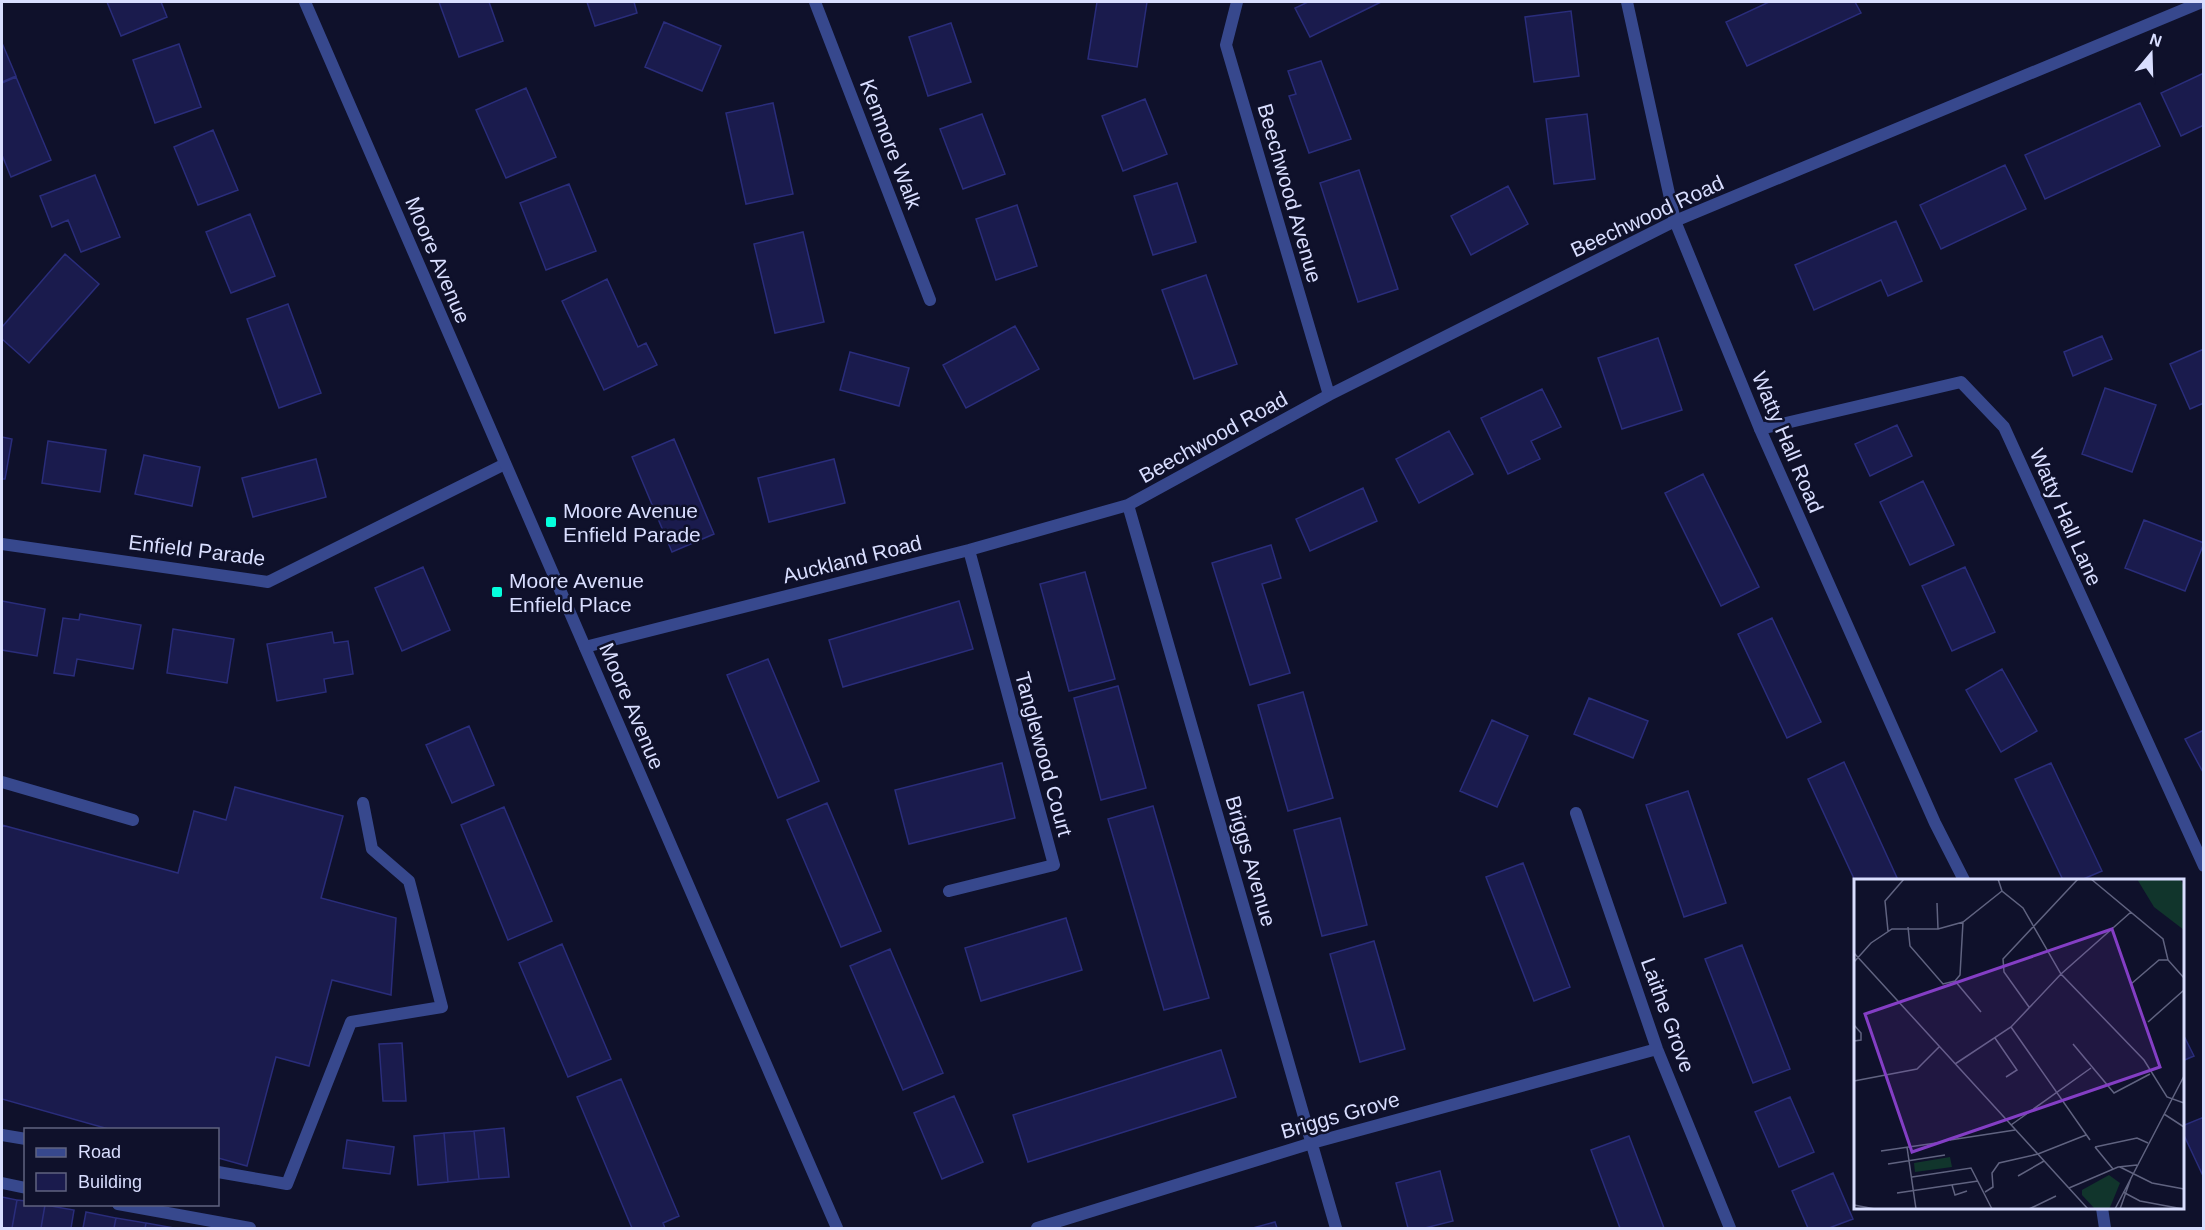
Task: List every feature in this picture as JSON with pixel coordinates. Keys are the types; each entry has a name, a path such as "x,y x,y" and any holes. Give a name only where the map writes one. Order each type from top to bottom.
{"street":[{"name":"Moore Avenue","path":"305,2 837,1228"},
{"name":"Kenmore Walk","path":"815,2 930,300"},
{"name":"Beechwood Avenue","path":"1237,2 1226,45 1329,395"},
{"name":"Watty Hall Road","path":"1627,2 1675,221 1760,429 1935,823 1963,879"},
{"name":"Beechwood Road","path":"1128,505 1329,395 1675,221 2202,2"},
{"name":"Watty Hall Lane","path":"1760,429 1961,382 2004,427 2204,866"},
{"name":"Enfield Parade","path":"2,544 268,582 505,464"},
{"name":"Auckland Road","path":"585,647 969,550 1128,505"},
{"name":"Briggs Avenue","path":"1128,505 1336,1228"},
{"name":"Tanglewood Court","path":"949,891 1054,865 969,550"},
{"path":"2,782 133,820"},
{"path":"219,1172 287,1184 351,1022 442,1007 409,881 372,849 363,803"},
{"name":"Laithe Grove","path":"1576,813 1657,1049 1730,1228"},
{"name":"Briggs Grove","path":"1037,1228 1312,1143 1657,1049"},
{"path":"2,1135 24,1139"},
{"path":"2,1183 24,1188"},
{"path":"129,1206 250,1228"},
{"path":"2102,1209 2105,1228"}],"building":[{"path":"107,2 161,2 167,17 121,36"},
{"path":"439,2 489,2 503,41 459,57"},
{"path":"587,2 634,2 637,13 595,26"},
{"path":"1097,2 1147,2 1137,67 1088,59"},
{"path":"1308,2 1381,2 1310,37 1295,8"},
{"path":"1769,2 1855,2 1861,13 1747,66 1726,22"},
{"path":"1571,11 1579,76 1534,82 1525,17"},
{"path":"664,22 721,46 702,91 645,67"},
{"path":"951,23 971,82 928,96 909,37"},
{"path":"2,43 16,76 2,82"},
{"path":"179,44 201,107 155,123 133,60"},
{"path":"1321,61 1351,139 1309,153 1289,96 1296,94 1288,71"},
{"path":"2204,73 2204,125 2181,136 2161,93"},
{"path":"16,77 51,160 11,177 2,155 2,83"},
{"path":"526,88 556,157 506,178 476,110"},
{"path":"1145,99 1167,154 1123,171 1102,116"},
{"path":"773,103 793,194 746,204 726,113"},
{"path":"2140,103 2160,146 2045,199 2025,155"},
{"path":"982,114 1005,174 963,189 940,129"},
{"path":"1587,114 1595,179 1554,184 1546,119"},
{"path":"213,130 238,190 198,205 174,147"},
{"path":"2005,165 2026,209 1941,249 1920,205"},
{"path":"1359,170 1398,289 1358,302 1320,183"},
{"path":"95,175 120,237 81,252 68,220 52,227 40,196"},
{"path":"1177,183 1196,242 1153,255 1134,196"},
{"path":"569,184 596,251 546,270 520,203"},
{"path":"1508,186 1528,224 1471,255 1451,216"},
{"path":"1017,205 1037,266 996,280 976,219"},
{"path":"250,214 275,276 231,293 206,232"},
{"path":"1896,221 1922,281 1888,296 1881,280 1814,310 1795,265"},
{"path":"803,232 824,322 775,333 754,244"},
{"path":"65,254 99,284 29,363 2,339 2,327"},
{"path":"1206,275 1237,364 1194,379 1162,290"},
{"path":"607,279 638,347 646,343 657,365 604,390 562,301"},
{"path":"288,304 321,393 279,408 247,319"},
{"path":"1015,326 1039,369 966,408 943,365"},
{"path":"2102,336 2112,359 2073,376 2064,352"},
{"path":"1658,338 1682,410 1622,429 1598,358"},
{"path":"2204,349 2204,403 2190,409 2170,364"},
{"path":"850,352 909,368 899,406 840,390"},
{"path":"2105,388 2156,405 2132,472 2082,454"},
{"path":"1542,389 1561,427 1531,441 1540,459 1508,474 1481,418"},
{"path":"1897,425 1912,456 1870,476 1855,444"},
{"path":"1449,431 1473,474 1419,503 1396,459"},
{"path":"2,437 12,439 5,479 2,479"},
{"path":"674,439 714,534 672,552 632,457"},
{"path":"48,441 106,450 100,492 42,483"},
{"path":"144,455 200,467 192,506 135,494"},
{"path":"316,459 326,497 253,517 242,478"},
{"path":"834,459 845,503 769,522 758,478"},
{"path":"1703,474 1759,587 1721,606 1665,493"},
{"path":"1923,481 1954,545 1910,565 1880,502"},
{"path":"1363,488 1377,521 1310,551 1296,519"},
{"path":"2144,520 2204,543 2185,591 2125,568"},
{"path":"1271,545 1281,578 1262,584 1290,673 1250,685 1212,563"},
{"path":"423,567 450,630 402,651 375,588"},
{"path":"1965,567 1995,632 1952,651 1922,586"},
{"path":"1085,572 1115,679 1069,691 1040,584"},
{"path":"2,601 45,609 37,656 2,650"},
{"path":"959,601 973,649 843,687 829,640"},
{"path":"80,614 141,625 133,669 77,659 74,676 54,673 63,618 79,620"},
{"path":"1772,618 1821,722 1787,738 1738,634"},
{"path":"173,629 234,639 227,683 167,673"},
{"path":"332,632 334,643 348,641 353,674 324,679 326,692 277,701 267,644"},
{"path":"768,659 819,781 778,798 727,675"},
{"path":"2002,669 2037,731 2001,752 1966,690"},
{"path":"1118,686 1146,788 1101,800 1074,698"},
{"path":"1303,692 1333,798 1288,811 1258,705"},
{"path":"1589,698 1648,721 1633,758 1574,734"},
{"path":"1492,720 1528,736 1497,807 1460,791"},
{"path":"469,726 494,785 452,803 426,745"},
{"path":"2204,730 2204,774 2185,739"},
{"path":"1844,762 1898,879 1854,879 1808,779"},
{"path":"1002,763 1015,818 909,844 895,790"},
{"path":"2051,763 2102,871 2083,879 2063,879 2015,779"},
{"path":"235,787 343,816 321,898 396,918 391,995 332,980 309,1066 276,1057 247,1166 219,1158 219,1128 105,1128 2,1099 2,825 178,873 194,811 226,820"},
{"path":"1688,791 1726,903 1684,917 1646,805"},
{"path":"827,803 881,931 841,947 787,820"},
{"path":"1153,806 1209,998 1164,1010 1108,819"},
{"path":"504,807 552,921 508,940 461,825"},
{"path":"1340,818 1367,925 1322,936 1294,830"},
{"path":"1523,863 1570,987 1534,1001 1486,877"},
{"path":"1066,918 1082,970 981,1001 965,948"},
{"path":"1374,941 1405,1049 1360,1062 1330,954"},
{"path":"562,944 611,1059 568,1077 519,963"},
{"path":"1742,945 1790,1069 1753,1083 1705,959"},
{"path":"890,949 943,1073 903,1090 850,966"},
{"path":"2184,1036 2194,1056 2184,1060"},
{"path":"402,1043 406,1101 383,1101 379,1044"},
{"path":"1221,1050 1236,1097 1028,1162 1013,1115"},
{"path":"621,1079 679,1216 663,1223 665,1228 632,1228 577,1097"},
{"path":"954,1096 983,1162 942,1179 914,1113"},
{"path":"1790,1097 1814,1152 1779,1167 1755,1112"},
{"path":"2204,1117 2204,1178 2184,1135 2184,1125"},
{"path":"504,1128 509,1177 479,1179 474,1131"},
{"path":"474,1131 479,1179 448,1182 444,1133"},
{"path":"444,1133 448,1182 418,1185 414,1136"},
{"path":"1629,1136 1664,1228 1620,1228 1591,1150"},
{"path":"347,1140 394,1147 390,1174 343,1168"},
{"path":"1440,1171 1453,1221 1425,1228 1408,1228 1396,1183"},
{"path":"1833,1173 1853,1219 1829,1228 1808,1228 1792,1191"},
{"path":"2,1197 17,1200 12,1228 2,1228"},
{"path":"17,1200 24,1201 24,1206 45,1206 41,1228 12,1228"},
{"path":"45,1206 74,1210 71,1228 41,1228"},
{"path":"86,1212 116,1218 114,1228 83,1228"},
{"path":"116,1218 146,1223 145,1228 114,1228"},
{"path":"1275,1222 1277,1228 1253,1228"},
{"path":"146,1223 174,1228 145,1228"}],"place":[{"name":"Moore Avenue Enfield Parade","path":"551,522"},
{"name":"Moore Avenue Enfield Place","path":"497,592"}]}
